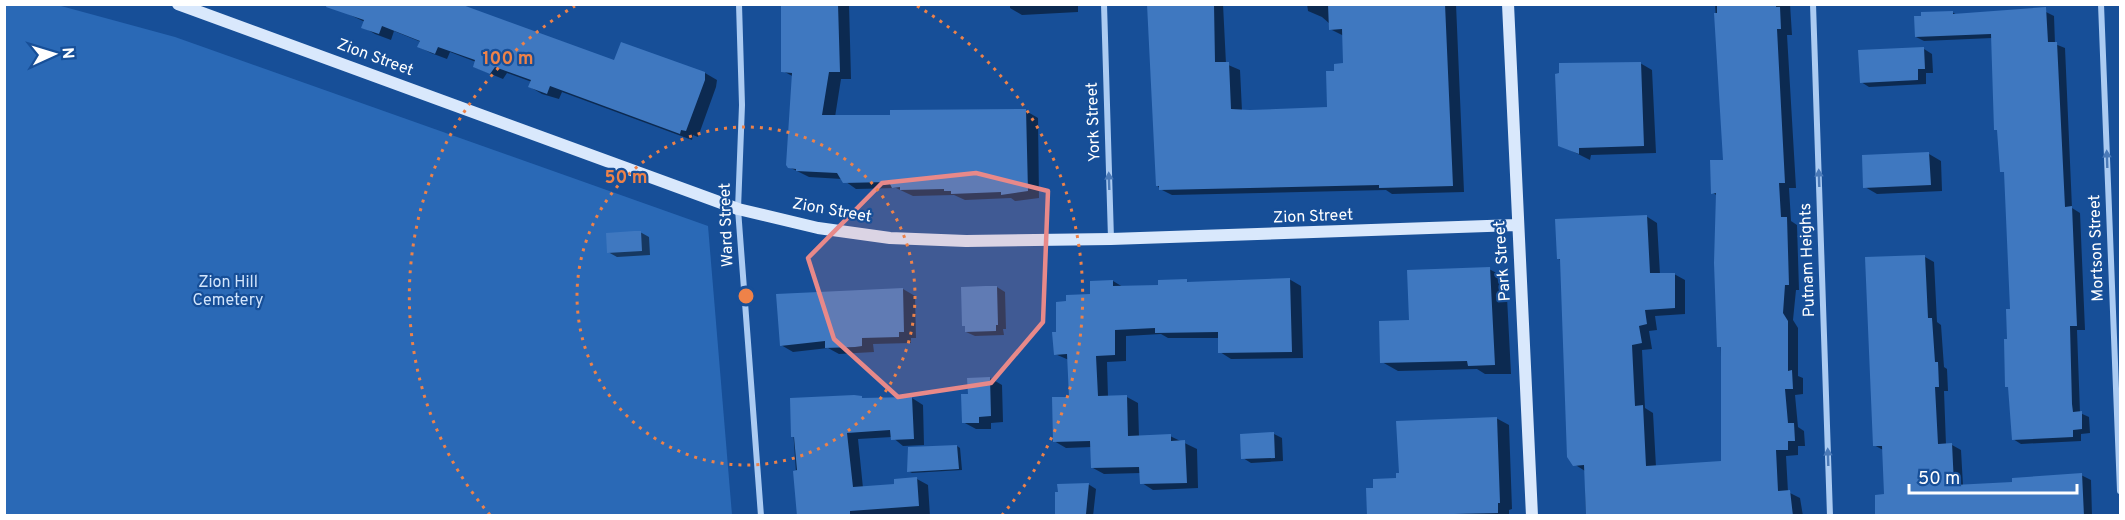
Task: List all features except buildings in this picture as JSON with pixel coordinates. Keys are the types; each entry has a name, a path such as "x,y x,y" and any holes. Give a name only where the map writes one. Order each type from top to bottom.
{"street":[{"name":"Zion Street","path":"178,4 738,209 818,228 890,238 966,241 1111,239 1516,225"},
{"name":"Ward Street","path":"739,4 742,105 738,209 761,516"},
{"name":"York Street","path":"1104,4 1111,239"},
{"name":"Park Street","path":"1508,4 1516,225 1532,516"},
{"name":"Putnam Heights","path":"1813,4 1830,516"},
{"name":"Mortson Street","path":"2101,4 2121,490"}],"highlighted area":[{"path":"976,173 1048,191 1043,322 991,383 898,397 834,339 808,258 882,183"}],"green space":[{"name":"Zion Hill Cemetery","path":"4,5 61,6 175,37 708,226 732,515 5,515"}]}
